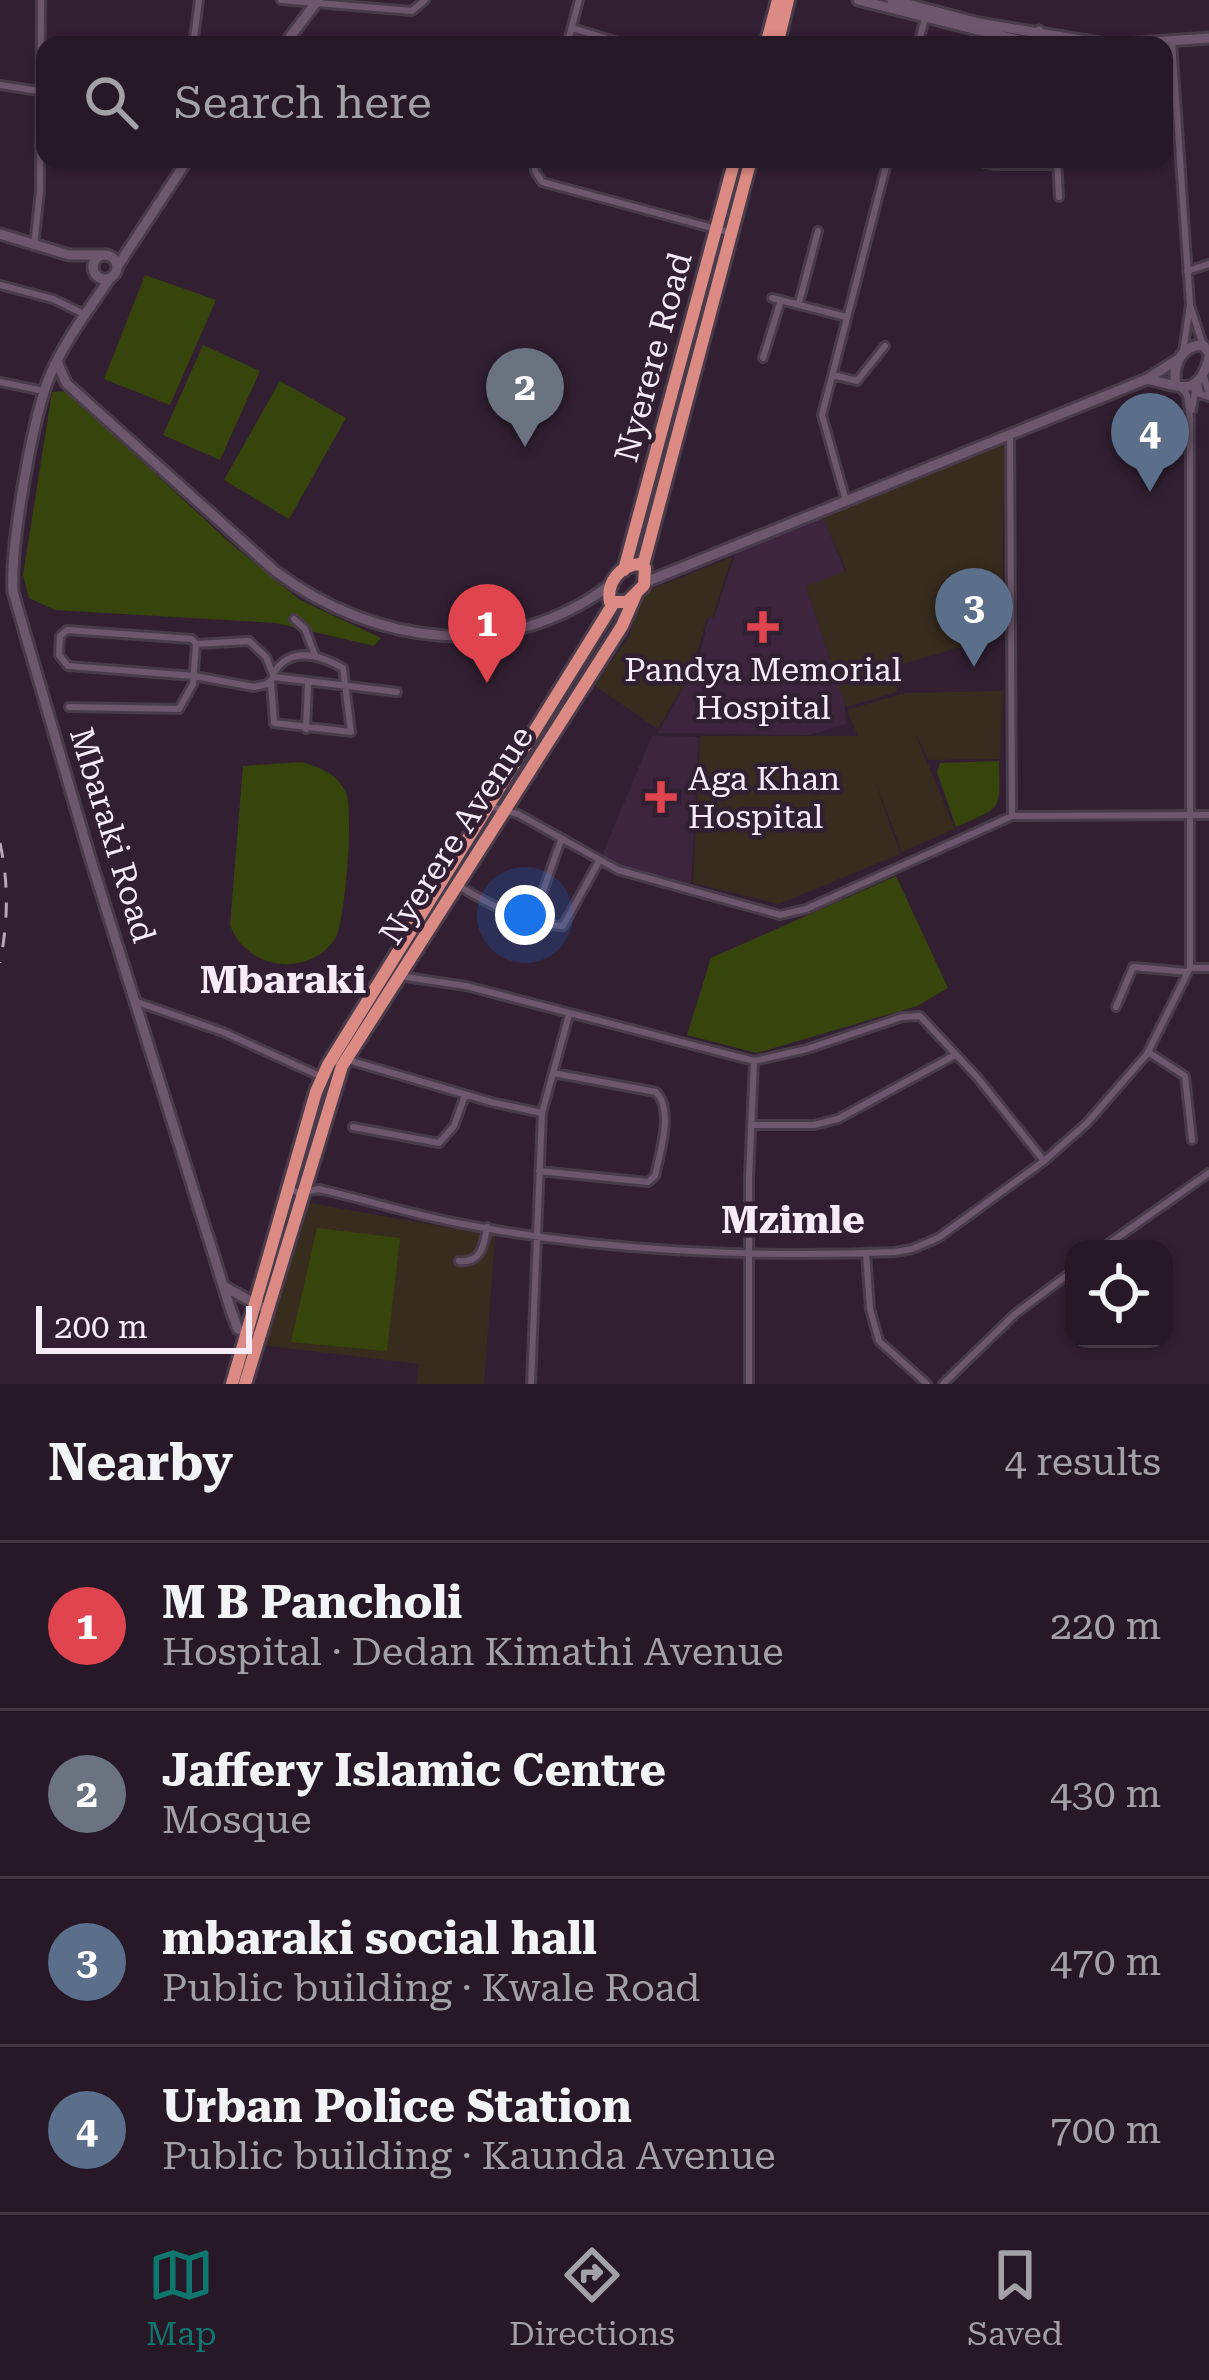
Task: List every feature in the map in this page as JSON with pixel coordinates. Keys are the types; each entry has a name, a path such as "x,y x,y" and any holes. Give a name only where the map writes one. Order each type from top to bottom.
{"highway":[{"path":"768,36 778,0"},
{"path":"779,36 788,0"},
{"name":"Nyerere Road","path":"624,570 733,168"},
{"name":"Nyerere Road","path":"645,572 749,168"},
{"path":"668,405 684,410"},
{"path":"663,424 679,429"},
{"path":"634,564 645,572 636,594 621,604 612,603 610,585 624,570 634,564"},
{"name":"Nyerere Avenue","path":"390,975 408,959 456,884 495,809 579,693 622,626 636,594"},
{"name":"Nyerere Avenue","path":"522,768 612,603"},
{"path":"565,686 579,693"},
{"name":"Nyerere Avenue","path":"323,1095 322,1078 390,975 458,848 495,809"},
{"path":"408,959 458,848"},
{"name":"Nyerere Avenue","path":"232,1384 252,1335 323,1095 340,1056"},
{"name":"Nyerere Avenue","path":"244,1384 252,1335"}],"street":[{"path":"41,0 43,36"},
{"path":"195,36 199,0"},
{"path":"281,0 412,11 424,0"},
{"path":"570,36 580,0"},
{"path":"858,0 926,9 1009,36"},
{"path":"892,0 979,23 1061,36"},
{"path":"291,36 317,3"},
{"path":"572,28 598,36"},
{"path":"1038,36 1039,32"},
{"path":"1173,41 1209,38"},
{"path":"1173,56 1190,304 1207,350 1190,419"},
{"path":"0,85 36,90"},
{"path":"39,247 40,168"},
{"name":"Mbaraki Road","path":"182,168 56,361 45,389 13,562 13,592 89,854 238,1329 252,1335"},
{"path":"535,168 542,182 731,232"},
{"path":"846,501 823,425 886,168"},
{"path":"1058,168 1059,197"},
{"path":"798,304 818,231"},
{"path":"0,234 69,255 107,255"},
{"path":"0,285 88,311 95,261 133,240"},
{"path":"69,255 110,278"},
{"path":"107,255 117,267"},
{"path":"1187,271 1209,264"},
{"path":"772,298 846,317"},
{"path":"763,358 782,300"},
{"path":"294,1191 319,1189 487,1228 539,1235 750,1253 866,1253 924,1245 1044,1161 1087,1123 1148,1052 1189,970 1190,419 1186,395 1174,374 1190,304"},
{"path":"645,572 671,571 1147,380 1195,345 1207,350"},
{"path":"833,375 857,381 885,346"},
{"path":"56,361 65,383 275,572 338,611 389,628 455,637 510,630 588,602 610,585"},
{"path":"1147,380 1178,386 1199,382"},
{"path":"0,382 45,389 65,383"},
{"path":"1199,382 1209,395"},
{"path":"1010,434 1012,816"},
{"path":"588,602 612,603"},
{"path":"294,620 305,628 315,655"},
{"path":"68,707 172,711 183,704 194,676 196,644 192,639 80,630 62,632 59,659 68,666 194,676 254,687 273,678 397,692"},
{"path":"196,644 254,643 273,678"},
{"path":"315,655 343,668 351,732 305,729 272,720 273,678 279,664 292,657 315,655"},
{"path":"305,729 308,682"},
{"path":"505,794 518,814"},
{"path":"495,809 518,814 598,861 780,915 806,909 1012,816 1209,815"},
{"path":"543,891 561,840"},
{"path":"456,884 483,901 563,926 598,861"},
{"path":"1116,1007 1132,967 1209,968"},
{"path":"390,975 466,986 754,1061 914,1016 928,1021 1044,1161"},
{"path":"137,1002 223,1033 322,1078"},
{"path":"530,1384 542,1113 569,1015"},
{"path":"1148,1052 1185,1076 1192,1140"},
{"path":"751,1125 838,1119 956,1054"},
{"path":"340,1056 542,1113"},
{"path":"749,1384 754,1061"},
{"path":"539,1171 648,1182 656,1171 666,1112 656,1092 553,1073"},
{"path":"353,1127 440,1143 454,1126 465,1095"},
{"path":"299,1173 319,1189"},
{"path":"1113,1240 1209,1173"},
{"path":"459,1261 470,1262 478,1256 487,1228"},
{"path":"866,1253 870,1309 879,1341 927,1384"},
{"path":"943,1384 992,1334 1065,1277"},
{"path":"225,1287 260,1307"}],"shaded area":[{"path":"1004,443 1002,635 896,666 897,692 846,707 806,586 846,571 822,514"},
{"name":"Pandya Memorial Hospital","path":"822,514 845,571 806,587 845,704 846,724 809,735 658,733 700,656 708,618 714,617 737,549"},
{"path":"732,557 692,671 658,729 594,685 630,635 642,593"},
{"path":"1003,691 1000,759 929,760 914,731 955,829 902,852 873,775 900,854 779,904 693,883 700,736 858,736 847,710 904,693"},
{"name":"Aga Khan Hospital","path":"652,736 699,737 691,884 600,860"},
{"path":"310,1203 495,1236 484,1384 416,1384 419,1364 262,1345"}],"green space":[{"path":"145,275 216,300 170,405 104,379"},
{"path":"203,345 260,371 220,460 163,435"},
{"path":"280,381 346,418 289,519 224,480"},
{"path":"66,391 229,542 300,600 381,638 374,646 276,623 55,610 29,598 23,575 52,392"},
{"path":"999,761 996,806 956,827 937,772 940,763"},
{"path":"302,762 333,776 346,793 345,891 335,939 309,960 278,964 249,951 230,925 243,766"},
{"path":"896,876 948,988 917,1006 757,1053 687,1035 711,958"},
{"path":"317,1228 400,1238 387,1351 291,1342"}],"railway":[{"path":"0,843 6,903 0,963"}],"place":[{"name":"Jaffery Islamic Centre","path":"525,447"},
{"name":"Urban Police Station","path":"1150,492"},
{"name":"Pandya Memorial Hospital","path":"763,627"},
{"name":"mbaraki social hall","path":"974,667"},
{"name":"M B Pancholi","path":"487,683"},
{"name":"Aga Khan Hospital","path":"661,797"}],"district":[{"name":"Mbaraki","path":"283,980"},
{"name":"Mzimle","path":"793,1220"}]}
